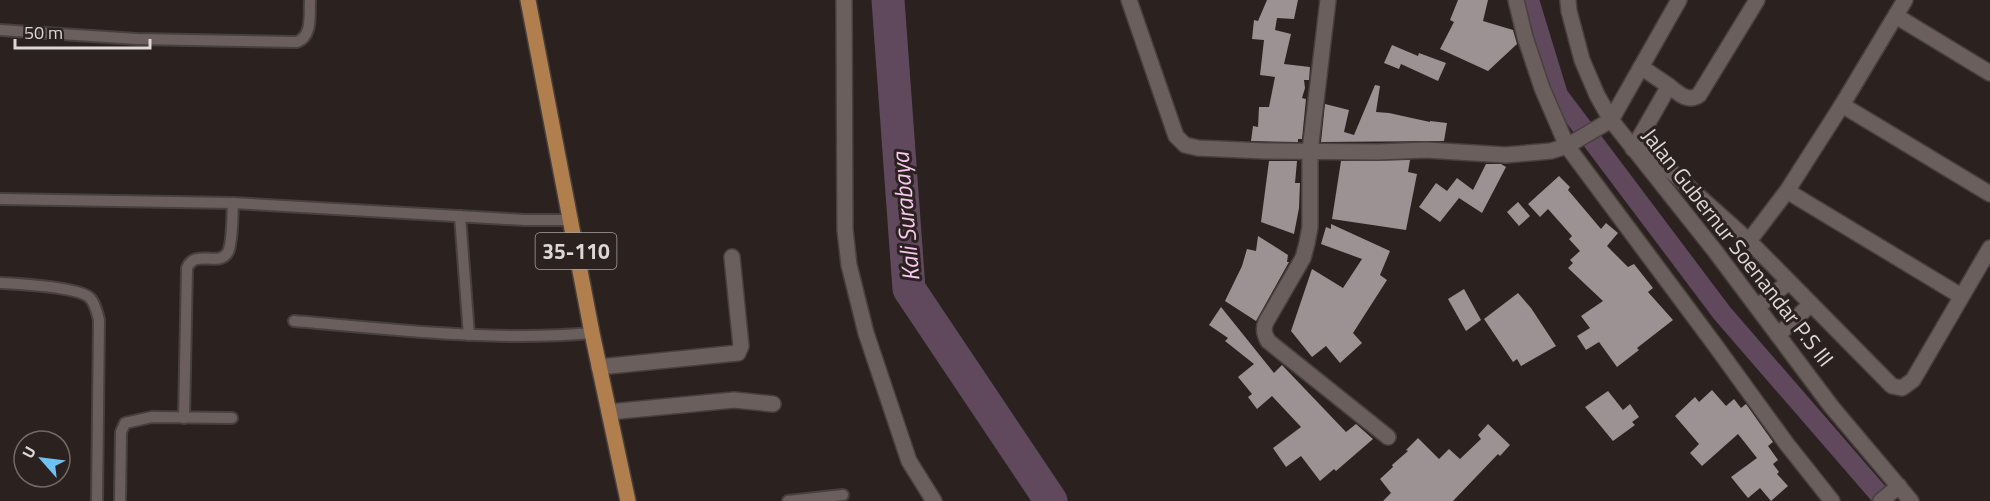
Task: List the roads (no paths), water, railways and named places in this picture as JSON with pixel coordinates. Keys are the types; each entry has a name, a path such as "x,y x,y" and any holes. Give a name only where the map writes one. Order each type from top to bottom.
{"main road":[{"name":"35-110","path":"528,0 592,333 628,501"}],"street":[{"path":"844,0 845,230 849,265 866,333 909,461 934,501"},
{"path":"1129,0 1176,136 1185,145 1198,148 1265,151 1426,150 1506,155 1551,151 1570,144 1606,123 1679,0"},
{"path":"1328,0 1310,151 1310,227 1307,243 1303,258 1266,322 1264,335 1268,341 1388,437"},
{"path":"1516,0 1525,37 1542,88 1570,144 1786,443 1832,501"},
{"name":"Jalan Gubernur Soenandar P.S III","path":"1568,0 1582,60 1606,123 1635,145 1832,405 1889,494 1911,501"},
{"path":"1641,67 1689,98 1695,98 1757,0"},
{"path":"1749,241 1787,191 1905,0"},
{"path":"1896,16 1990,73"},
{"path":"1669,86 1635,145 1749,241 1892,386 1902,388 1912,380 1990,248"},
{"path":"1842,105 1990,194"},
{"path":"1787,191 1961,296"},
{"path":"599,367 738,354 741,346 732,257"},
{"path":"1757,307 1789,282"},
{"path":"1778,335 1811,304"},
{"path":"609,412 734,400 773,404"}],"lane":[{"path":"0,30 137,39 297,42 308,34 310,0"},
{"path":"0,200 232,203 525,220 570,220"},
{"path":"184,418 187,268 190,262 197,258 220,258 226,255 230,247 232,203"},
{"path":"460,216 469,335"},
{"path":"0,283 72,290 89,297 94,304 99,320 98,501"},
{"path":"294,321 469,335 538,336 592,333"},
{"path":"120,501 121,432 125,423 152,417 232,418"},
{"path":"788,501 843,495"}],"waterway":[{"name":"Kali Surabaya","path":"888,0 909,289 1051,501"},
{"path":"1529,0 1558,95 1722,313 1885,501"}]}
